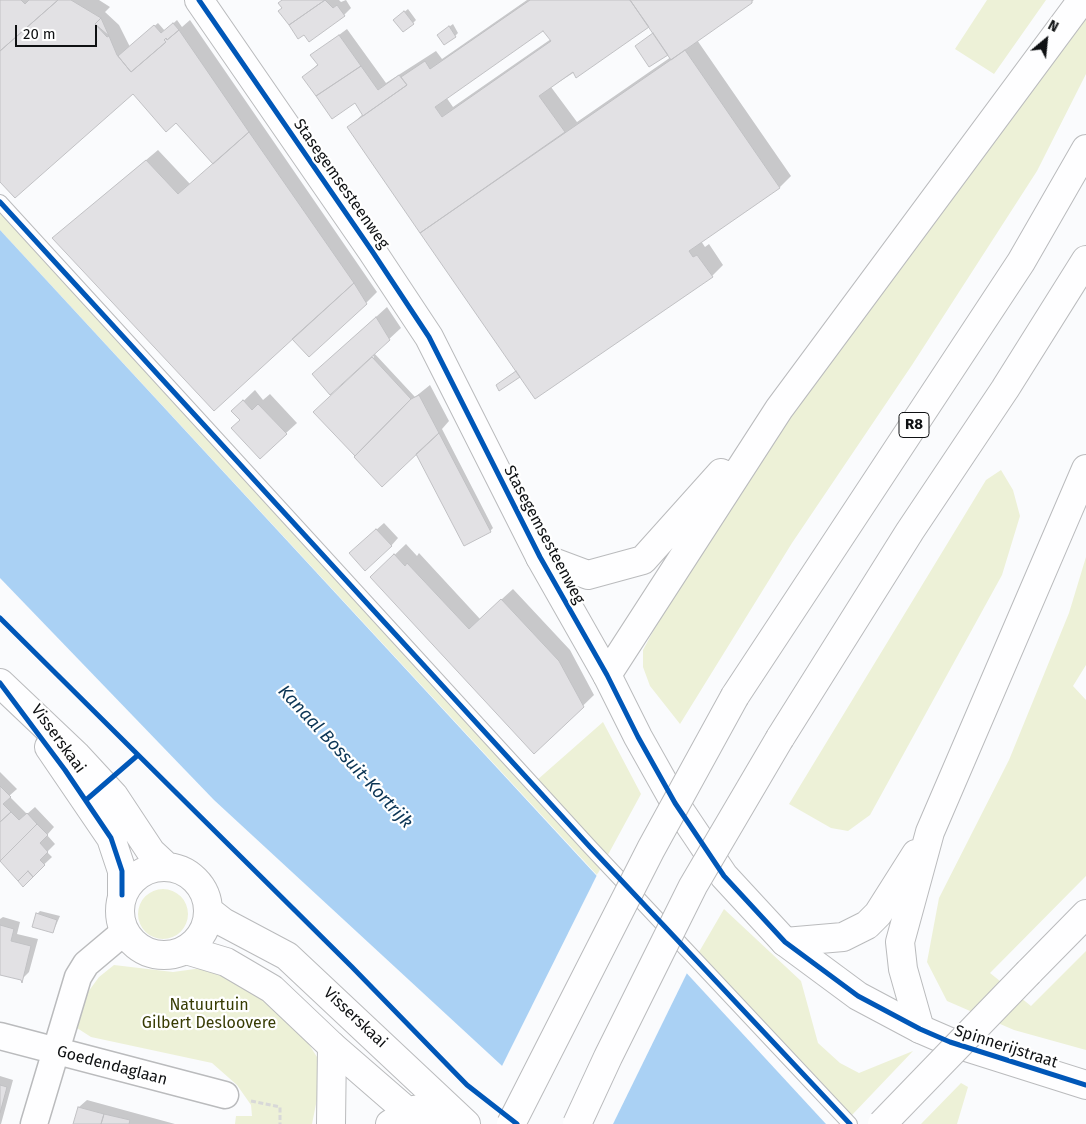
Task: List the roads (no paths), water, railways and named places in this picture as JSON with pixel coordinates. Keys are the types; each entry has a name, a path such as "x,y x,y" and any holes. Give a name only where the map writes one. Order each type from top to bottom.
{"main road":[{"name":"Stasegemsesteenweg","path":"199,0 429,337 540,556 607,675 655,768 696,835 724,876 786,942 858,996 920,1029"},
{"path":"607,675 779,409 1082,0"},
{"name":"R8","path":"511,1124 651,848 735,696 1021,262 1086,149"},
{"path":"577,1124 693,886 780,738 910,531 1005,389 1086,260"},
{"path":"540,556 588,575 644,560 779,409"},
{"path":"920,1029 903,969 900,942 930,832 1086,469"},
{"name":"Visserskaai","path":"4,687 77,756 114,796 151,852 166,866"},
{"name":"Visserskaai","path":"4,687 111,838 122,871 122,895"},
{"path":"786,942 843,937 867,926 878,914 930,832"},
{"path":"166,866 178,869 196,880 205,893 208,911 204,931 196,942 186,950 158,955 145,951 133,943 124,932 120,914 122,895 129,882 139,873 152,868 166,866"},
{"name":"Visserskaai","path":"208,911 223,922 287,956 464,1124"},
{"path":"882,1124 1086,914"},
{"path":"186,950 226,962 261,981 284,998 407,1120 422,1109 464,1124"},
{"name":"Spinnerijstraat","path":"920,1029 994,1058 1086,1085"},
{"path":"331,1124 332,1046"}],"street":[{"path":"34,1124 78,977 86,964 124,932"},
{"name":"Goedendaglaan","path":"0,1036 225,1095"}],"lane":[{"path":"0,202 590,847 850,1124"}],"water":[{"name":"Kanaal Bossuit-Kortrijk","path":"0,230 826,1124 565,1124 214,800 0,578"}],"park label":[{"name":"Natuurtuin Gilbert Desloovere","path":"209,1015"}]}
